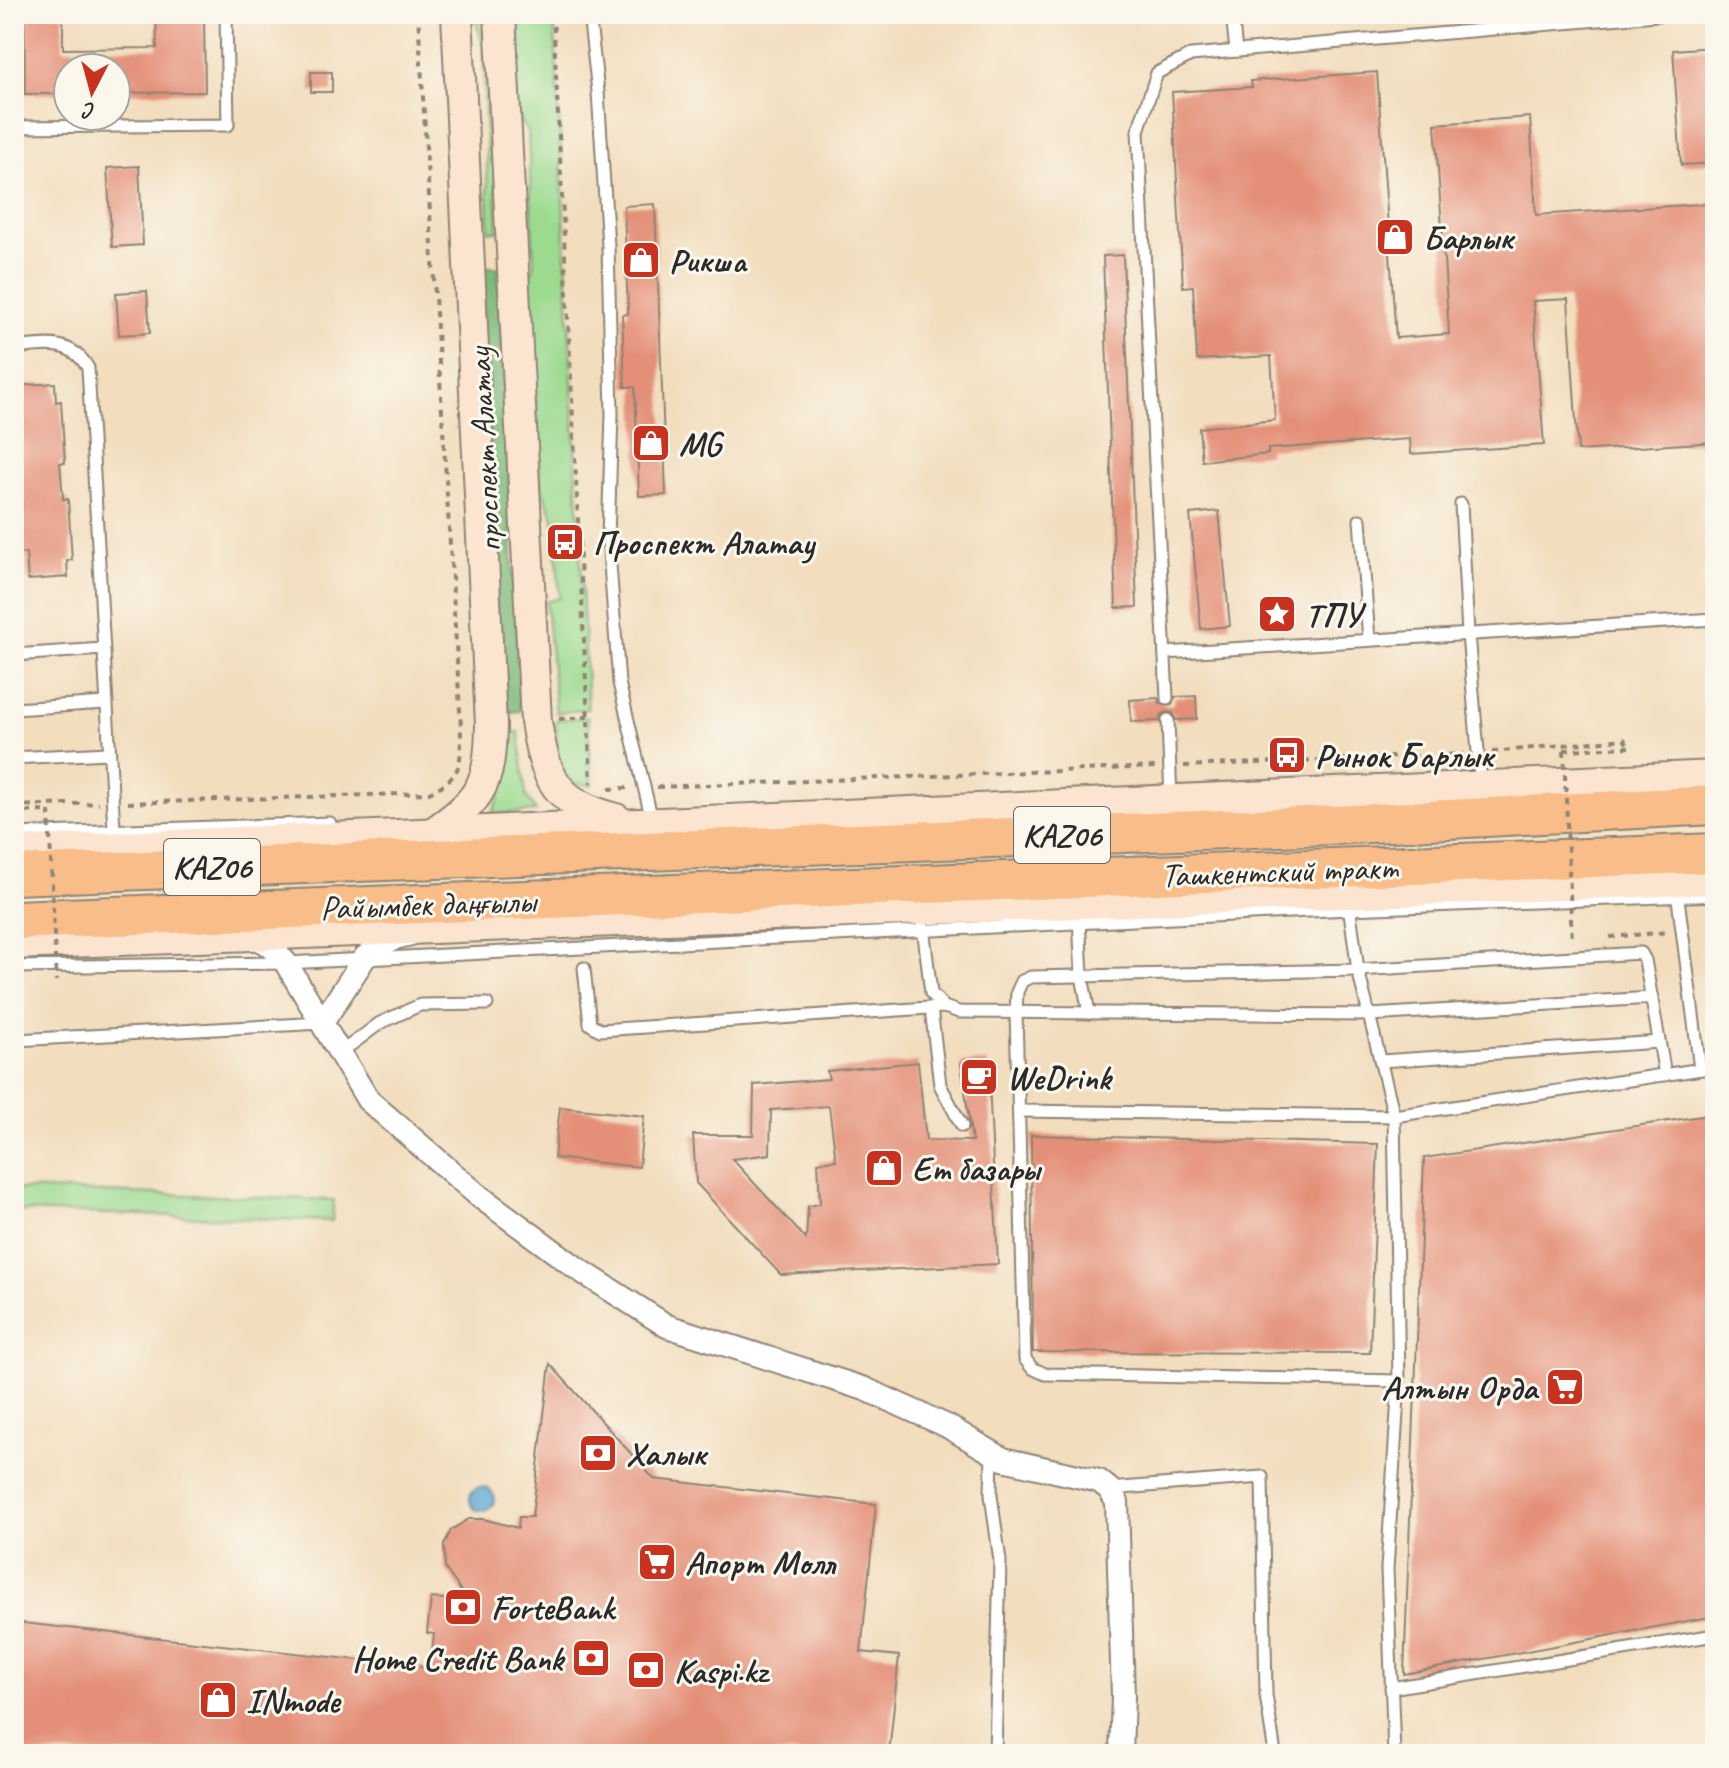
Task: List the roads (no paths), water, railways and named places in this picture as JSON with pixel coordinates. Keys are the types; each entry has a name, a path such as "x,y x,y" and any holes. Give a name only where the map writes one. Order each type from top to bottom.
{"highway":[{"name":"KАZ06","path":"421,847 1334,825 1715,805"},
{"name":"Райымбек даңғылы","path":"14,875 421,847"},
{"name":"Ташкентский тракт","path":"842,888 1715,853"},
{"name":"Райымбек даңғылы","path":"14,920 842,888"}],"main road":[{"name":"проспект Алатау","path":"421,847 470,805 484,784 490,758 491,725 457,14"},
{"name":"проспект Алатау","path":"500,14 536,721 542,756 551,781 567,799 593,813 645,824"},
{"path":"467,244 511,242"},
{"path":"14,852 114,839 421,847 645,824 1171,794 1481,781 1715,776"},
{"path":"14,944 437,927 922,920 1676,889 1715,879"}],"street":[{"path":"322,1023 365,957 395,938 437,927"},
{"path":"253,935 270,946 286,963 368,1100 479,1196 578,1269 667,1326 865,1389 947,1426 1003,1459 1099,1481 1109,1489 1117,1502 1123,1696 1121,1754"}],"lane":[{"path":"16,127 228,125 226,14"},
{"path":"589,14 598,92 608,246 612,415 608,538 619,683 643,788 645,824 688,809"},
{"path":"1232,14 1236,51"},
{"path":"1167,698 1138,131 1157,73 1191,55 1668,14"},
{"path":"14,348 51,345 68,349 81,356 88,368 114,839"},
{"path":"1461,504 1481,781 1715,764"},
{"path":"1360,520 1369,640"},
{"path":"1165,653 1715,619"},
{"path":"14,655 103,649"},
{"path":"14,709 105,703"},
{"path":"999,795 1171,794 1168,720"},
{"path":"14,758 108,753"},
{"path":"797,804 953,797"},
{"path":"393,821 421,847"},
{"path":"14,834 114,839 346,823"},
{"path":"1700,1069 1676,889 1715,895"},
{"path":"1348,901 1358,970 1394,1116 1399,1381 1387,1569 1394,1754"},
{"path":"1078,914 1082,976 1089,1013"},
{"path":"14,967 286,963 922,920 931,993 937,1008 940,1085 962,1126"},
{"path":"1399,1381 1045,1374 1032,1368 1025,1359 1016,1013 1017,992 1022,981 1031,977 1358,970 1641,953 1645,960 1665,1075"},
{"path":"584,968 590,1024 600,1030 937,1008 959,1012 1016,1013 1370,1015 1652,998"},
{"path":"340,1053 380,1023 420,1005 487,1004"},
{"path":"16,1040 322,1023"},
{"path":"1381,1061 1659,1042"},
{"path":"1019,1111 1394,1116 1715,1067"},
{"path":"992,1453 991,1495 1000,1561 995,1754"},
{"path":"1109,1489 1262,1477 1266,1695 1275,1754"},
{"path":"1391,1688 1715,1635"}],"water":[{"path":"482,1487 491,1490 494,1499 491,1508 482,1511 473,1508 470,1499 473,1490"}],"place":[{"name":"Барлык","path":"1395,237"},
{"name":"Рикша","path":"641,260"},
{"name":"MG","path":"651,443"},
{"name":"Проспект Алатау","path":"565,542"},
{"name":"ТПУ","path":"1277,614"},
{"name":"Рынок Барлык","path":"1287,755"},
{"name":"WeDrink","path":"979,1077"},
{"name":"Ет базары","path":"884,1168"},
{"name":"Алтын Орда","path":"1565,1387"},
{"name":"Халык","path":"598,1453"},
{"name":"Апорт Молл","path":"657,1562"},
{"name":"ForteBank","path":"463,1607"},
{"name":"Home Credit Bank","path":"591,1658"},
{"name":"Kaspi.kz","path":"646,1670"},
{"name":"INmode","path":"218,1700"}]}
